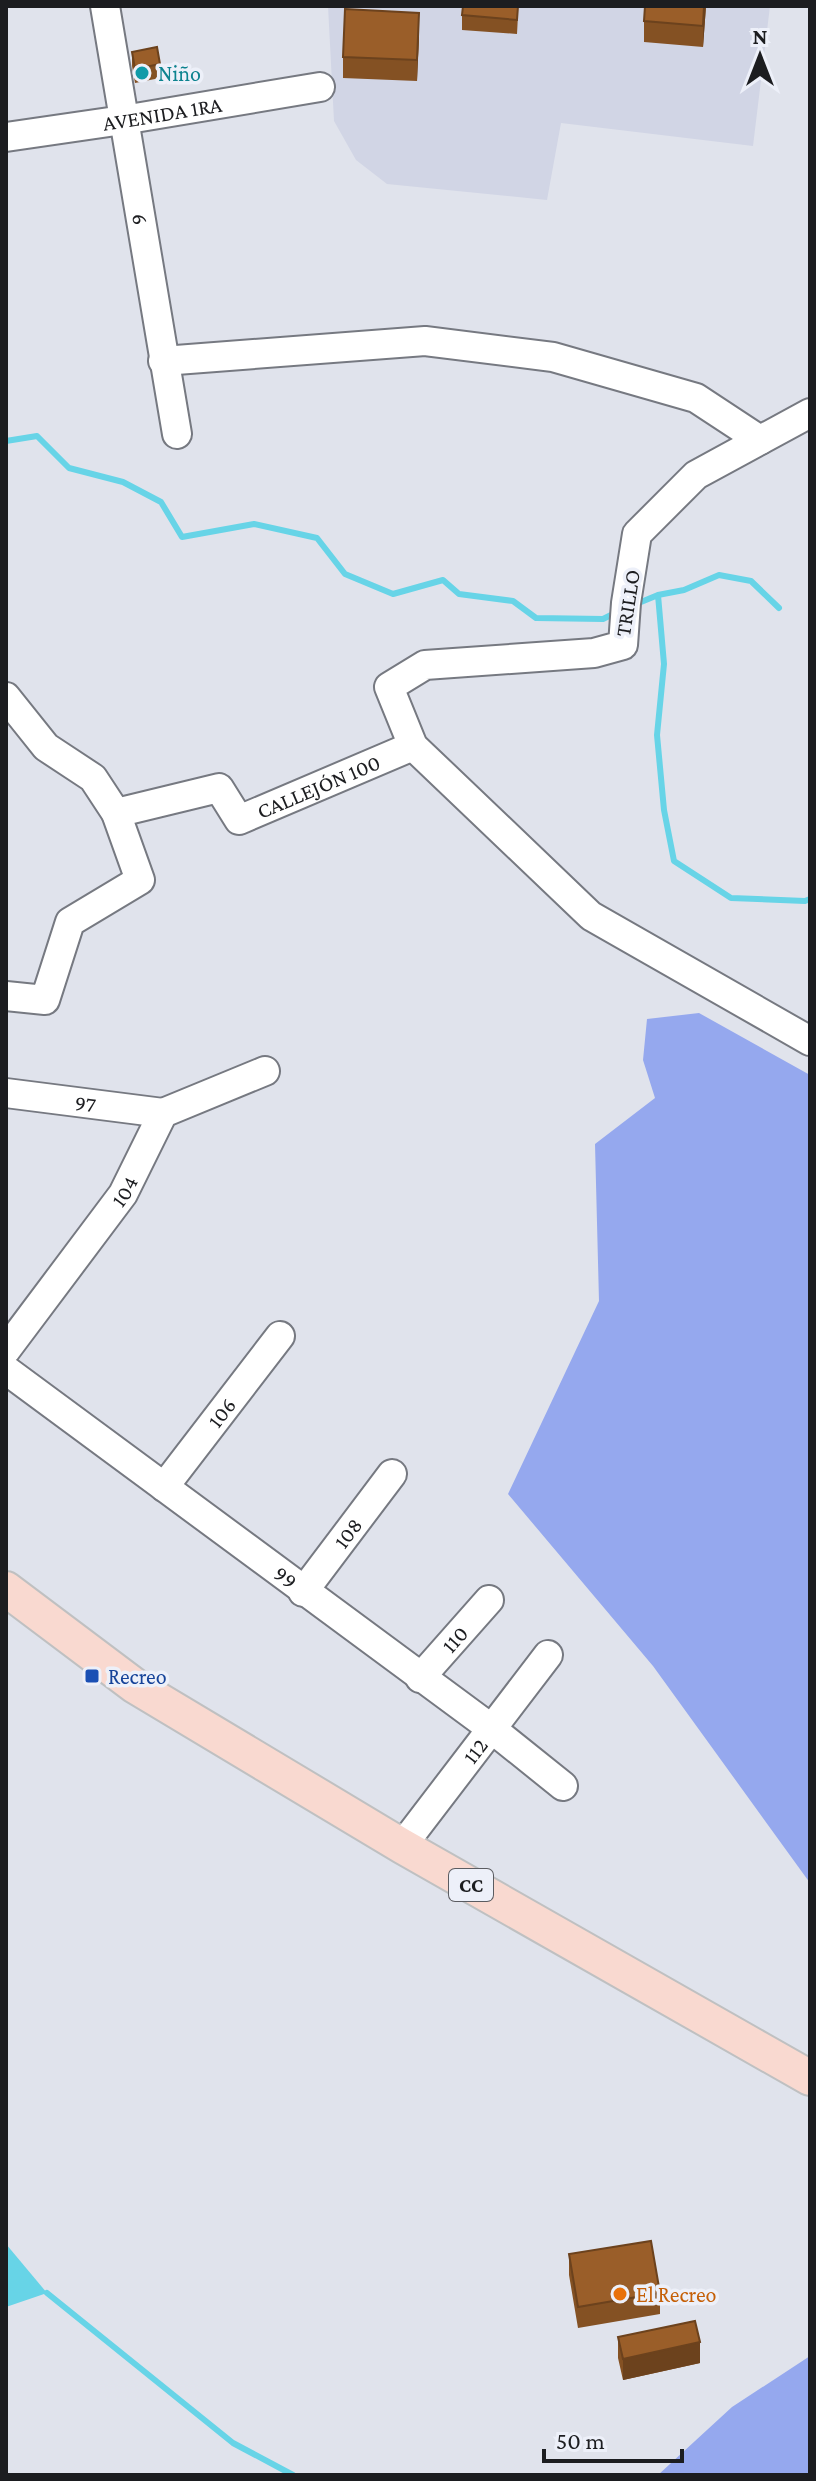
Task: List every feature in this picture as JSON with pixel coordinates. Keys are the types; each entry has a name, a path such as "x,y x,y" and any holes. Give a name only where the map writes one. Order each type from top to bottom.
{"main road":[{"name":"CC","path":"6,1589 135,1686 402,1846 810,2078"}],"street":[{"name":"6","path":"105,6 177,434"},
{"name":"AVENIDA 1RA","path":"6,137 320,87"},
{"path":"163,361 425,341 553,357 696,398 760,440"},
{"name":"TRILLO","path":"413,746 389,687 425,665 594,653 623,645 637,534 696,475 810,413"},
{"path":"6,697 46,747 93,778 116,813 140,880 70,922 45,1000 6,996"},
{"path":"413,746 591,916 810,1041"},
{"name":"CALLEJÓN 100","path":"116,813 219,788 239,820 413,746"},
{"path":"163,1113 265,1071"},
{"name":"97","path":"6,1093 163,1113"},
{"name":"104","path":"6,1350 123,1194 163,1113"},
{"name":"106","path":"164,1487 280,1336"},
{"name":"99","path":"6,1370 492,1729 563,1786"},
{"name":"108","path":"303,1592 392,1474"},
{"name":"110","path":"420,1678 489,1600"},
{"name":"112","path":"402,1846 548,1655"}],"shaded area":[{"path":"328,6 770,6 753,146 561,123 547,200 387,184 356,160 334,121"},
{"path":"699,1013 810,1075 810,1883 653,1666 508,1494 599,1301 595,1144 655,1098 643,1060 647,1019"},
{"path":"6,2244 47,2293 6,2307"},
{"path":"810,2356 810,2475 658,2475 732,2407"}],"building":[{"path":"463,6 518,6 517,20 462,15"},
{"path":"645,6 704,6 703,26 644,21"},
{"path":"345,9 419,13 417,60 343,57"},
{"path":"157,47 160,64 135,69 132,52"},
{"path":"651,2241 660,2293 578,2307 569,2254"},
{"path":"695,2321 700,2342 623,2359 618,2337"}],"waterway":[{"path":"6,441 37,436 69,468 123,482 161,502 182,537 254,524 317,538 345,574 393,594 443,580 459,594 513,601 536,618 603,619 611,615"},
{"path":"641,602 684,590 719,575 751,581 779,608"},
{"path":"658,595 664,664 657,735 664,810 674,861 731,898 810,899"},
{"path":"47,2293 233,2443 293,2475"}],"place":[{"name":"Niño","path":"142,73"},
{"name":"Recreo","path":"92,1676"},
{"name":"El Recreo","path":"620,2294"}]}
